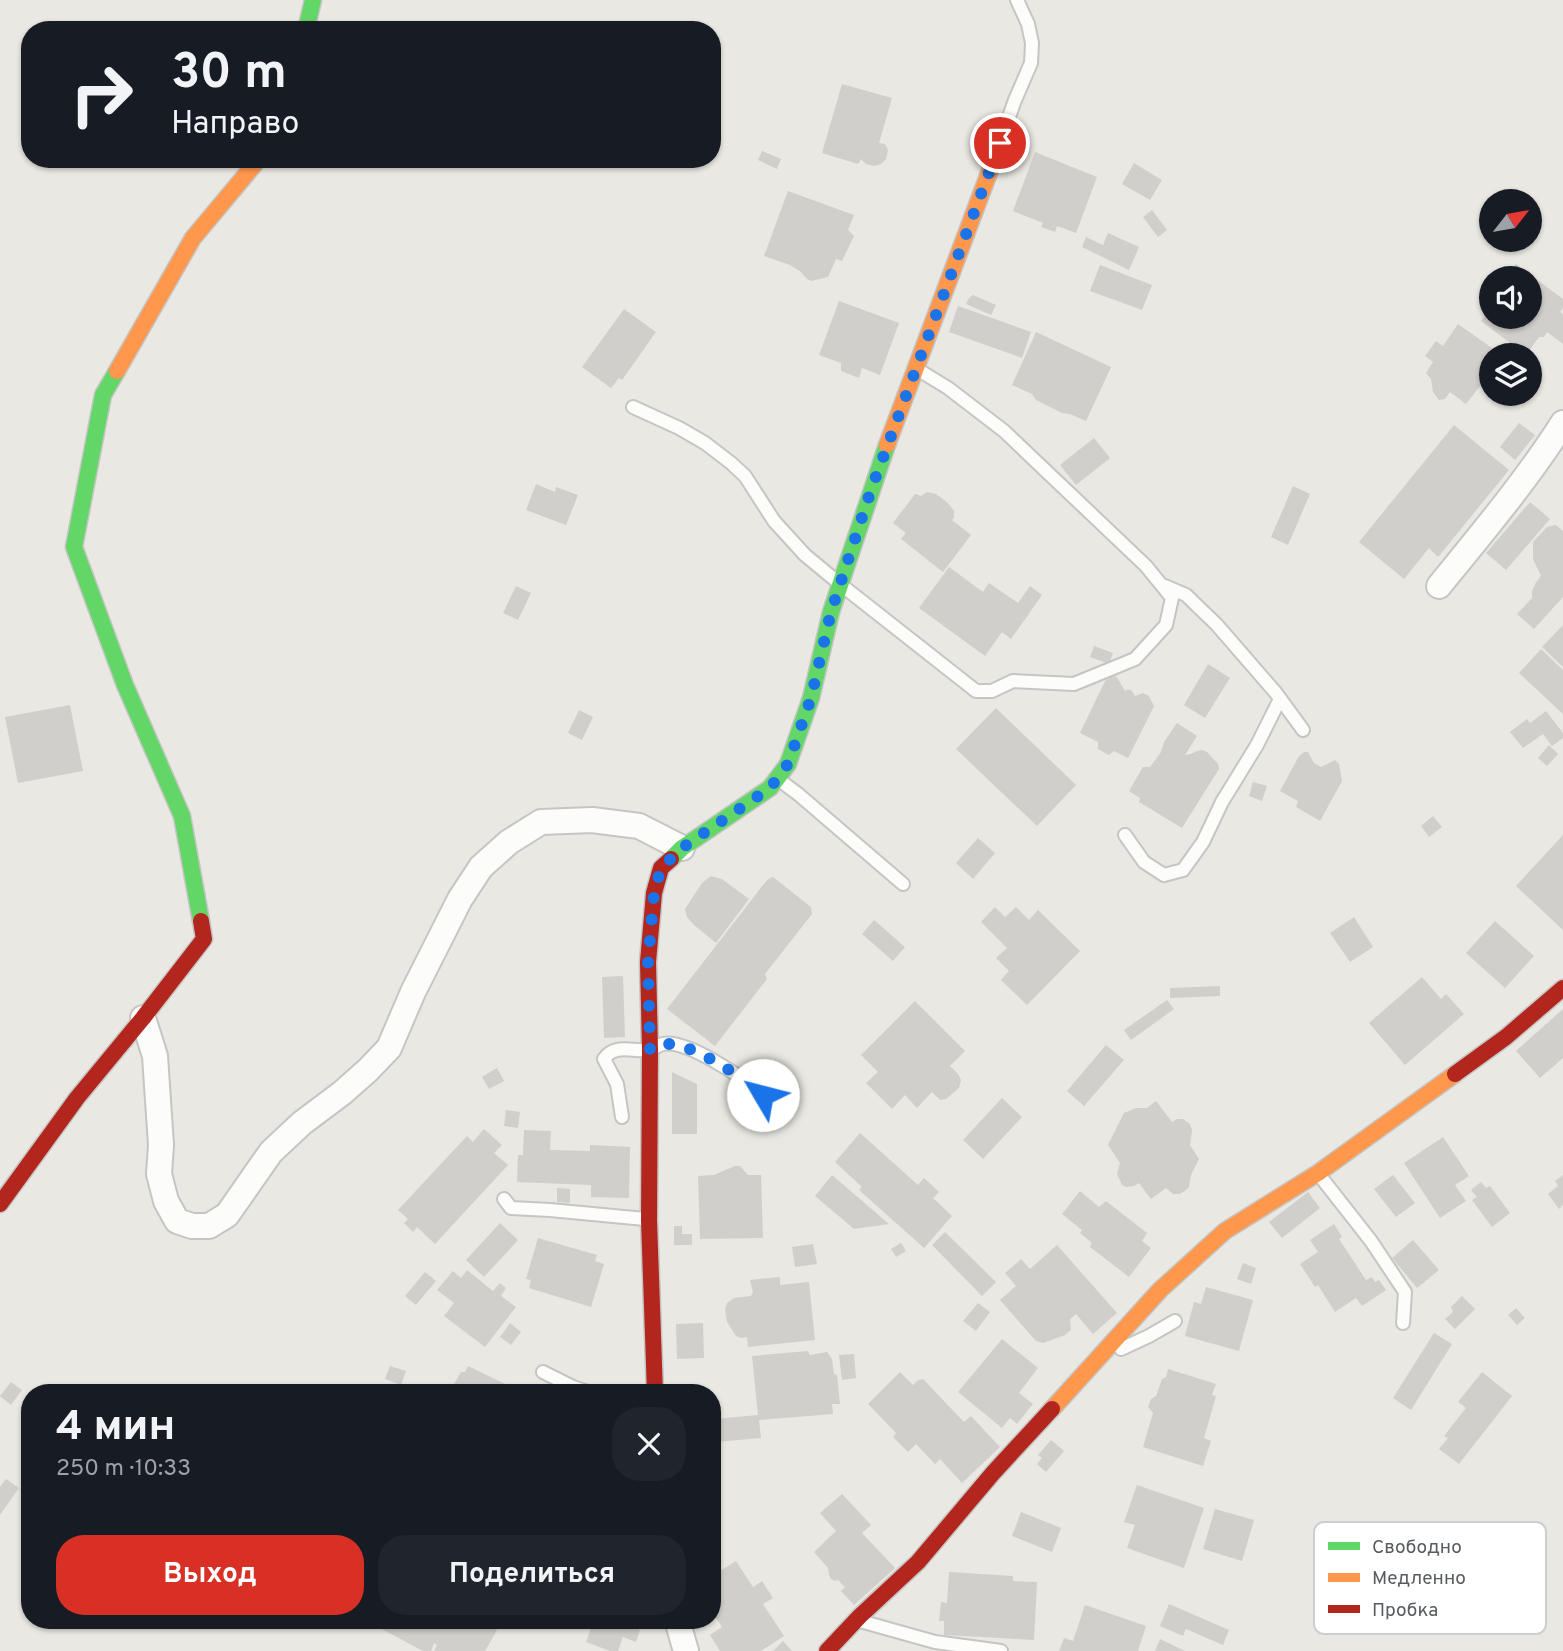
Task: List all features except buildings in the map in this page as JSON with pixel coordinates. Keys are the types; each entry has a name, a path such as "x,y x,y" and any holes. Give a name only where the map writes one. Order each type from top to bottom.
{"street":[{"path":"308,21 313,0"},
{"path":"655,1384 649,1220 648,962 654,893 661,868 682,848 770,788 788,764 811,698 821,647 839,584 879,466 992,165"},
{"path":"0,1204 77,1098 204,939 181,816 125,685 74,547 103,395 193,238 253,168"},
{"path":"1439,586 1493,520 1563,424"},
{"path":"143,1018 155,1056 159,1174 166,1201 177,1221 192,1226 209,1226 227,1215 271,1152 302,1122 342,1093 389,1048 413,992 460,899 481,867 509,842 541,822 592,820 639,826 682,848"},
{"path":"827,1651 918,1562 993,1473 1160,1290 1225,1231 1318,1173 1506,1038 1563,988"},
{"path":"680,1629 686,1651"}],"lane":[{"path":"992,165 1031,63 1032,43 1028,24 1017,0"},
{"path":"633,407 679,428 731,463 745,476 774,521 806,555 975,691 992,691 1013,681 1074,684 1135,659 1166,625 1172,598 1146,566 1004,431 917,368"},
{"path":"1161,584 1186,595 1217,625 1303,730"},
{"path":"1125,835 1144,862 1164,875 1183,870 1203,842 1222,802 1257,745 1280,699"},
{"path":"778,779 903,884"},
{"path":"622,1117 617,1084 604,1059 608,1052 615,1049 650,1050 664,1044 682,1045 719,1064 763,1095"},
{"path":"1318,1173 1371,1241 1405,1292 1403,1323"},
{"path":"504,1199 511,1208 649,1220"},
{"path":"1101,1356 1126,1348 1175,1321"},
{"path":"542,1372 567,1384"},
{"path":"856,1620 935,1642 1001,1651"}],"traffic: fast":[{"path":"308,21 313,0"},
{"path":"117,371 103,395 74,547 125,685 182,816 201,921"},
{"path":"671,859 682,848 770,788 788,764 811,698 831,612 887,445"}],"traffic: slow":[{"path":"887,445 992,165"},
{"path":"117,371 193,238 251,168"},
{"path":"1052,1409 1160,1290 1225,1231 1318,1173 1455,1074"}],"traffic: jam":[{"path":"655,1384 649,1220 648,962 654,893 661,868 671,859"},
{"path":"0,1204 77,1098 204,939 201,921"},
{"path":"1455,1074 1506,1037 1563,988"},
{"path":"827,1651 918,1562 993,1473 1052,1409"}],"route":[{"path":"763,1095 719,1064 682,1045 664,1044 650,1050 648,962 654,893 661,868 682,848 770,788 788,764 811,698 831,612 879,466 1000,143"}]}
